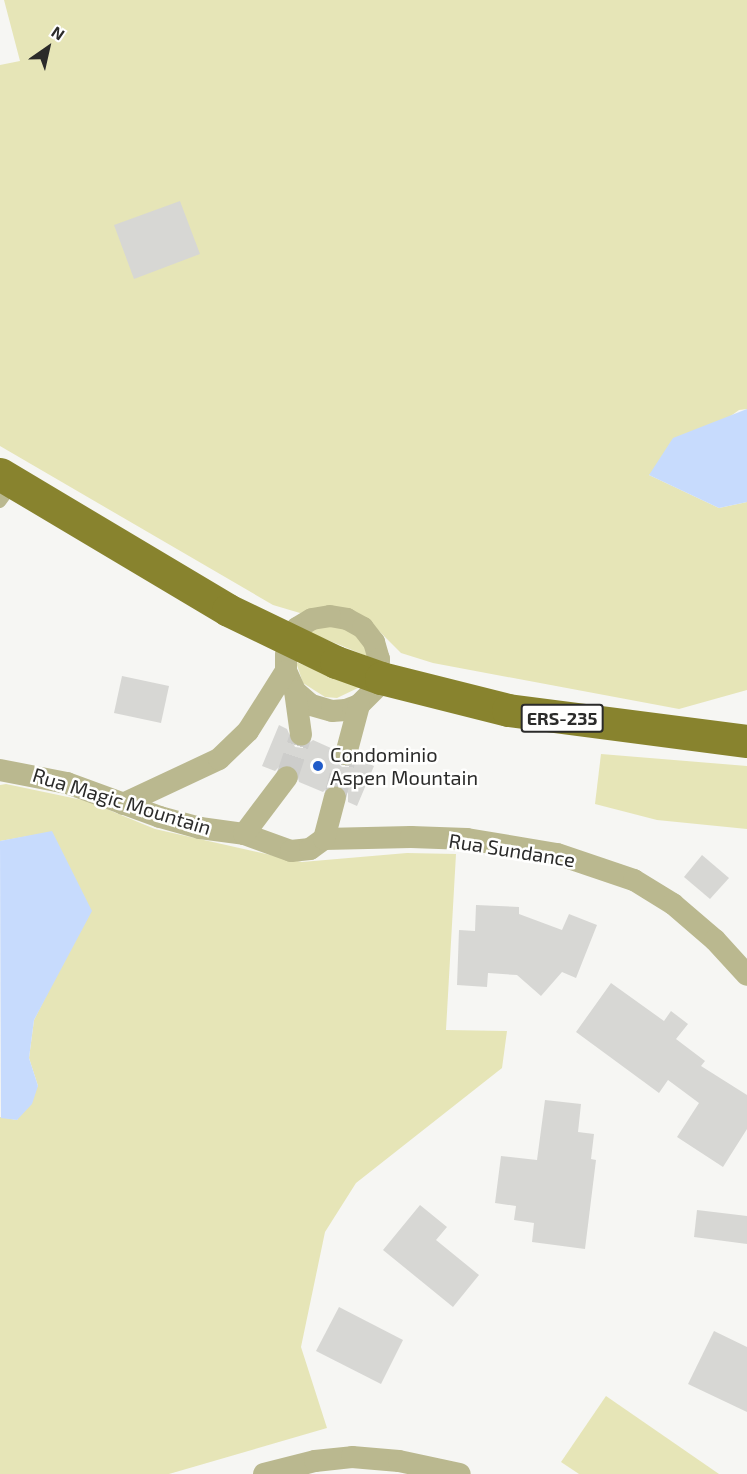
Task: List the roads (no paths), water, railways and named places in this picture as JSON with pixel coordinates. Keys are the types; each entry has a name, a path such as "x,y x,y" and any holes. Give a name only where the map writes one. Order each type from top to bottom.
{"main road":[{"name":"ERS-235","path":"5,486 228,610 290,668 381,678 508,710 747,741"}],"street":[{"path":"290,668 311,705 332,711 359,705 369,697 381,678 374,642 363,628 348,619 330,616 312,619 297,628 290,668 301,735"},
{"path":"123,804 219,759 248,731 290,668"},
{"path":"346,754 359,705"},
{"name":"Rua Magic Mountain","path":"0,770 67,783 123,804 200,828 244,834"},
{"path":"244,834 287,777"},
{"path":"324,839 335,797"},
{"name":"Rua Sundance","path":"244,834 291,851 310,849 324,839 467,839 557,854 598,865 634,879 673,904 716,940 747,975"},
{"path":"264,1474 315,1461 352,1457 399,1461 460,1474"}],"water":[{"path":"747,409 747,502 719,508 649,475 673,438"},
{"path":"52,831 92,911 34,1020 29,1058 38,1086 32,1104 17,1120 1,1118 0,841"}],"tunnel":[{"path":"287,777 301,735"},
{"path":"335,797 346,754"}],"place":[{"name":"Condominio Aspen Mountain","path":"318,766"}]}
